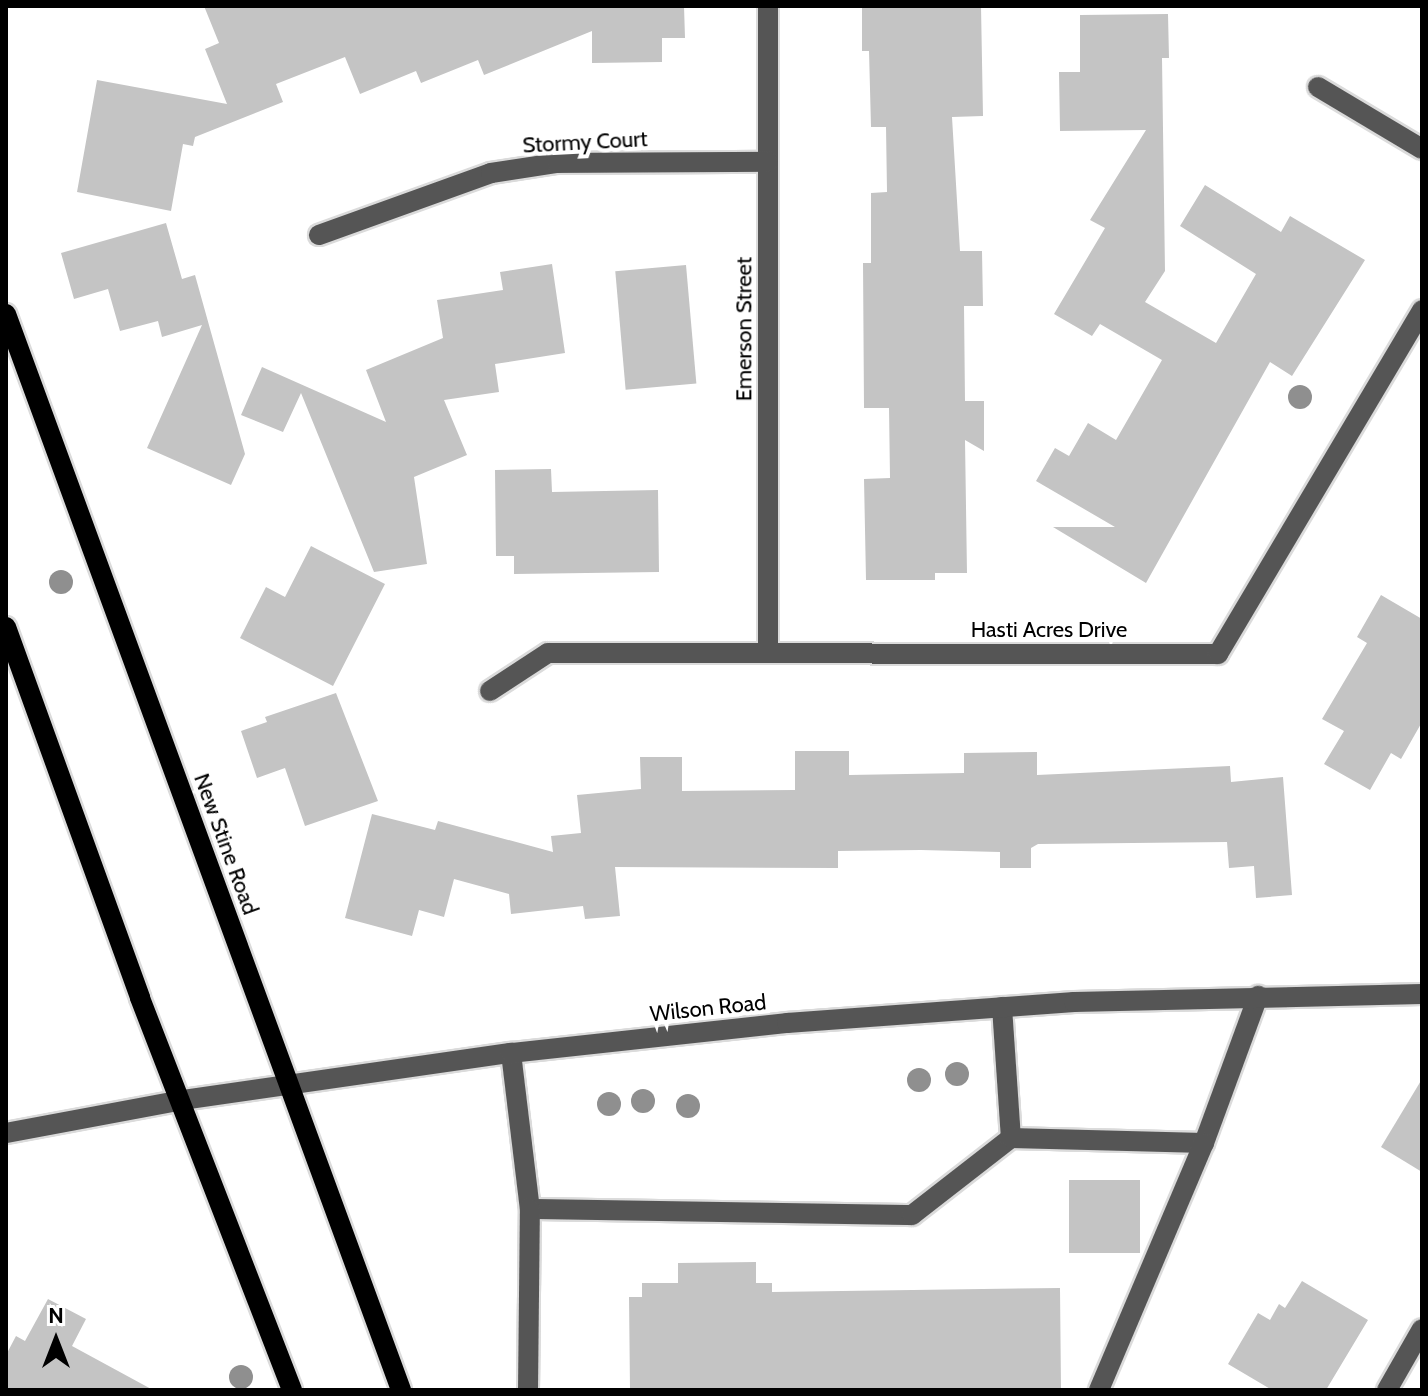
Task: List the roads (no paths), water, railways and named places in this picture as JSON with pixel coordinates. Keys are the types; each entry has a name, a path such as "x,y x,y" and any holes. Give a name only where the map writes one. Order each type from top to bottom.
{"main road":[{"name":"New Stine Road","path":"6,314 401,1390"},
{"path":"6,627 292,1390"}],"street":[{"name":"Emerson Street","path":"768,6 768,653"},
{"path":"1318,87 1422,149"},
{"name":"Stormy Court","path":"319,235 491,173 557,163 768,162"},
{"name":"Hasti Acres Drive","path":"490,691 548,653 1218,654 1422,310"},
{"name":"Wilson Road","path":"6,1133 183,1100 511,1053 787,1023 1002,1007 1258,996 1422,994"},
{"path":"1099,1390 1204,1143 1258,996"},
{"path":"1002,1007 1011,1138"},
{"path":"511,1053 530,1209 528,1390"},
{"path":"530,1209 912,1215 1011,1138 1204,1143"},
{"path":"1387,1390 1422,1329"}]}
